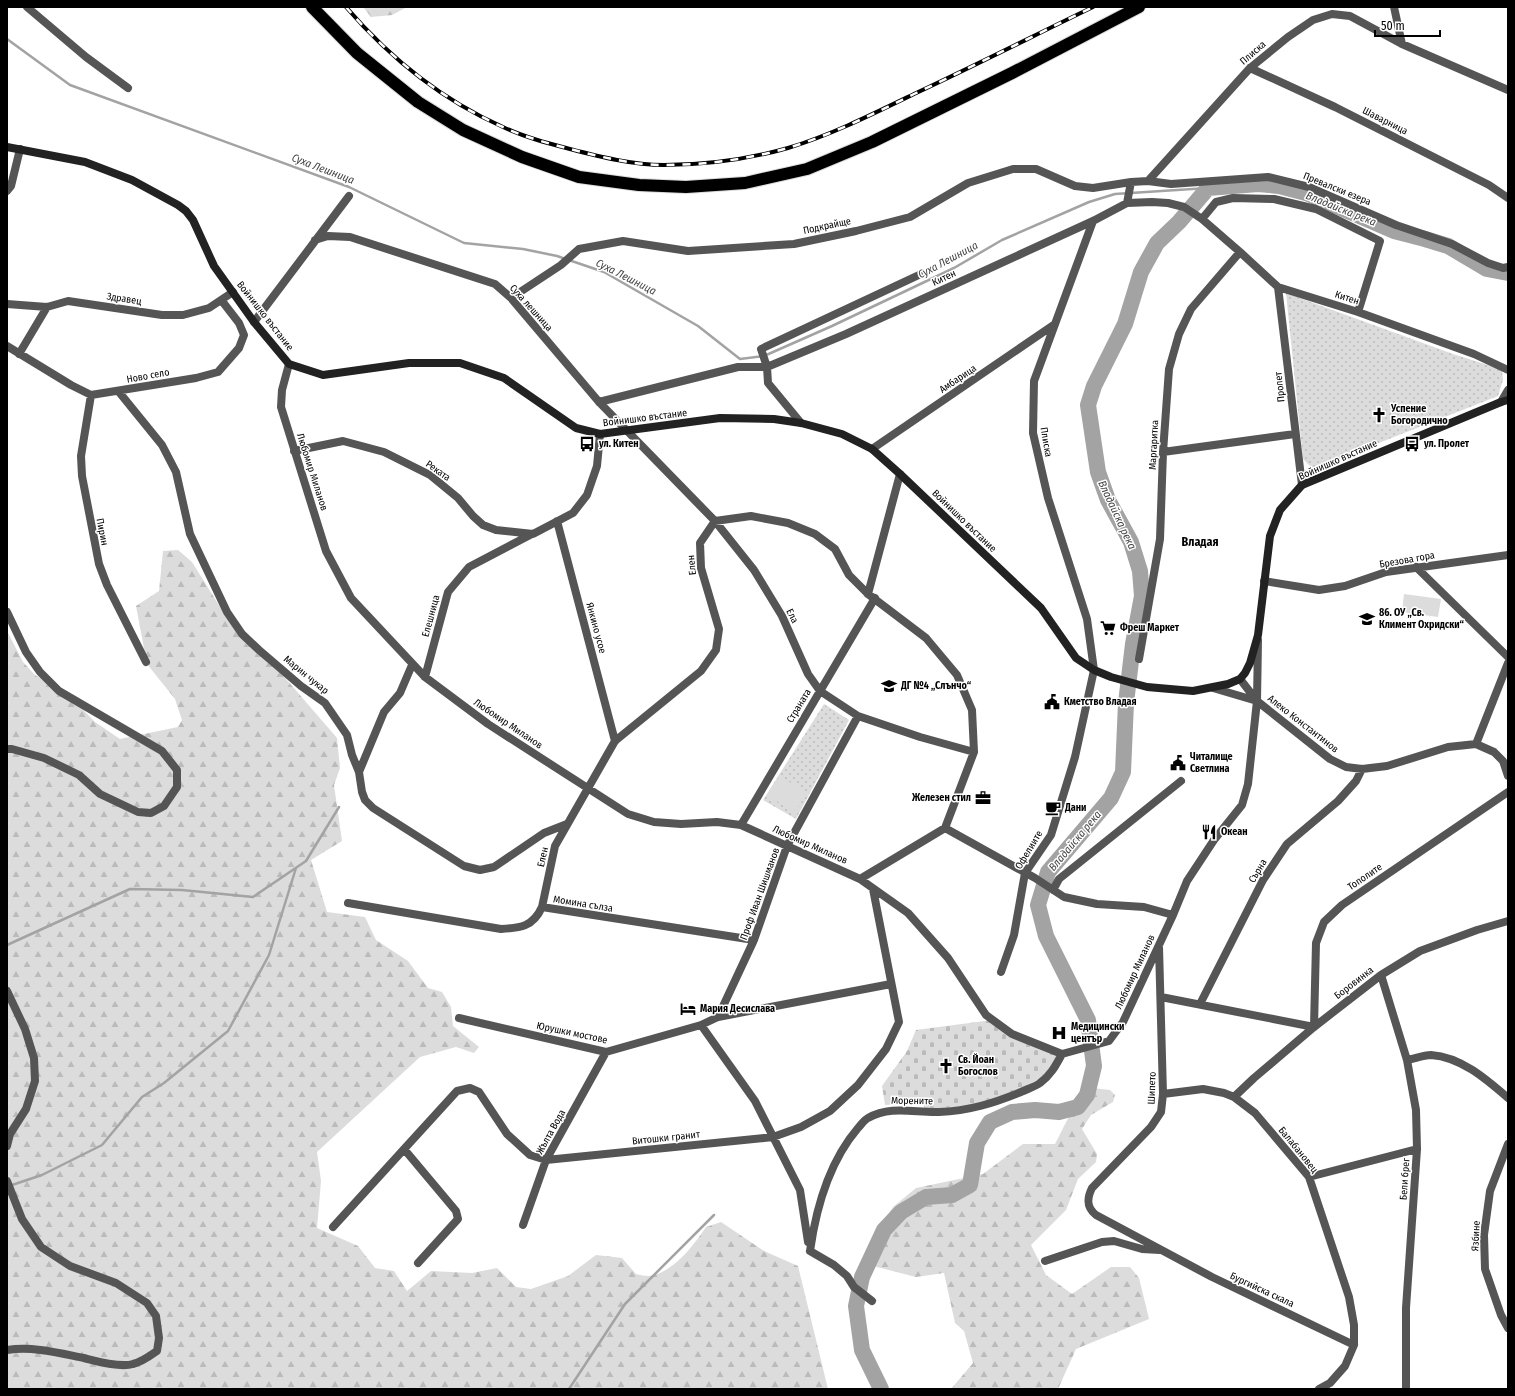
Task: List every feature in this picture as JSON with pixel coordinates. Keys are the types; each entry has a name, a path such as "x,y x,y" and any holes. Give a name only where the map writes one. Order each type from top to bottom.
{"highway":[{"path":"312,7 363,58 418,102 463,130 522,157 579,177 639,185 686,187 745,183 806,169 879,138 1012,73 1139,7"}],"street":[{"path":"27,7 86,57 128,88"},
{"path":"1394,7 1402,44"},
{"name":"Плиска","path":"1148,181 1250,68 1288,37 1312,20 1332,14 1350,16 1402,44 1508,90"},
{"name":"Шаварница","path":"1250,68 1335,107 1489,185 1508,198"},
{"name":"Войнишко въстание","path":"7,147 85,162 132,180 178,205 186,211 193,220 214,266 254,322 289,364 323,375 409,363 460,363 504,378 576,428 600,434 720,418 774,419 801,423 842,434 872,449 1040,608 1076,658 1094,670 1111,677 1147,687 1193,691 1213,688"},
{"path":"7,191 11,186 20,149"},
{"name":"Подкрайще","path":"511,298 561,265 579,249 623,241 688,251 794,244 856,231 910,217 968,183 1013,168 1036,169 1075,186 1093,188 1131,185 1148,181"},
{"name":"Превалски езера","path":"1148,181 1171,184 1268,177 1290,182 1309,187 1396,225 1452,244 1488,263 1503,268 1508,267"},
{"path":"1127,202 1131,185"},
{"path":"254,322 349,196"},
{"path":"1200,218 1216,202 1233,198 1274,199 1316,209 1380,241 1358,312"},
{"name":"Китен","path":"599,402 738,367 767,368 846,334 1093,221 1127,202 1168,203 1184,207 1200,218 1240,252 1278,287 1358,312 1474,354 1508,370"},
{"name":"Плиска","path":"1093,221 1034,381 1033,433 1048,498 1087,620 1094,670"},
{"name":"Суха лешница","path":"315,240 328,236 350,238 495,284 511,298 599,402 628,431"},
{"name":"Маргаритка","path":"1139,659 1160,539 1163,452 1169,369 1179,334 1192,309 1240,252"},
{"path":"801,423 768,384 767,368 761,349 921,274"},
{"name":"Пролет","path":"1278,287 1302,485"},
{"name":"Здравец","path":"7,304 47,307 68,301 162,315 184,315 209,308 222,301 233,292"},
{"name":"Ново село","path":"91,395 119,392 196,378 218,372 239,348 244,335 239,323 222,301"},
{"path":"19,354 47,307"},
{"name":"Амбарица","path":"872,449 1055,324"},
{"path":"7,346 71,385 91,395"},
{"name":"Любомир Миланов","path":"289,364 282,390 281,407 326,551 351,598 412,665 425,677 488,724 628,814 654,822 681,824 717,822 741,825 860,879 908,913 948,958 986,1015 1012,1034 1062,1054 1088,1048 1108,1041 1123,1022 1173,914 1187,880 1214,840 1242,805 1248,784 1257,701 1258,635"},
{"path":"1505,401 1508,390"},
{"name":"Марин чукар","path":"119,392 162,445 176,472 190,534 227,612 242,634 259,650 325,703 347,735 352,755 359,772 362,792 372,808 464,866 480,870 494,867 544,833 567,824"},
{"name":"Пирин","path":"91,395 81,456 82,476 98,564 146,662"},
{"name":"Войнишко въстание","path":"1240,679 1250,663 1258,635 1270,536 1280,510 1302,485 1505,401"},
{"name":"Ела","path":"628,431 715,521 754,570 782,616 808,674 820,691 858,716 920,737 974,752"},
{"path":"533,534 573,513 587,495 598,466 600,434"},
{"path":"1163,452 1295,434"},
{"name":"Реката","path":"294,451 343,441 384,452 430,475 458,498 473,516 483,525 496,530 533,534"},
{"path":"868,594 900,474"},
{"path":"715,521 752,516 788,523 815,534 835,549 849,575 868,594 876,598 926,638 957,674 972,710 974,752 945,828 860,879"},
{"name":"Янкино усое","path":"558,521 615,741"},
{"name":"Елен","path":"542,907 555,846 615,741 701,671 716,650 719,629 700,568 700,543 715,521"},
{"name":"Елешница","path":"425,677 448,592 469,567 533,534"},
{"name":"Брезова гора","path":"1264,581 1319,590 1345,586 1386,572 1508,555"},
{"path":"1416,567 1508,657"},
{"name":"Страната","path":"741,825 876,598"},
{"path":"7,612 26,652 40,672 59,691 162,751 177,770 177,787 164,806 151,812 138,812 100,794 79,775 44,758 7,749"},
{"path":"1508,663 1476,744 1494,752 1503,761 1508,776"},
{"path":"359,772 384,712 400,693 412,665"},
{"name":"Офелиите","path":"1001,972 1014,935 1025,873 1051,835 1075,757 1094,670"},
{"path":"1213,688 1240,679 1257,701"},
{"path":"1213,688 1257,701"},
{"name":"Алеко Константинов","path":"1257,701 1330,759 1346,767 1362,769 1387,766 1448,747 1476,744"},
{"name":"Проф Иван Шишманов","path":"718,1017 754,940 787,846 858,716"},
{"name":"Сърна","path":"1200,1004 1263,880 1287,844 1338,801 1356,781 1362,769"},
{"path":"1053,890 1059,879 1181,781"},
{"name":"Тополите","path":"1314,1027 1316,943 1324,922 1342,905 1508,792"},
{"path":"945,828 1035,878 1064,897 1097,904 1144,906 1173,914"},
{"name":"Витошки гранит","path":"333,1227 457,1091 470,1088 479,1092 507,1134 530,1155 546,1160 773,1137 801,1127 830,1111 858,1084 886,1049 898,1022 873,889"},
{"name":"Момина сълза","path":"348,903 501,929 518,928 528,924 537,917 542,907 754,940"},
{"name":"Боровинка","path":"1234,1097 1314,1027 1381,975 1420,951 1477,930 1508,922"},
{"name":"Шипето","path":"1088,1205 1089,1194 1092,1188 1152,1127 1161,1112 1163,1094 1159,945"},
{"name":"Бели брег","path":"1381,975 1406,1060 1416,1110 1417,1149 1406,1308 1406,1389"},
{"name":"Юрушки мостове","path":"459,1018 606,1052 701,1025 718,1017 891,984"},
{"path":"7,992 24,1029 34,1058 35,1080 26,1109 10,1134 7,1146"},
{"path":"1161,997 1314,1027"},
{"path":"701,1025 755,1101 800,1190 810,1251 834,1265 846,1276 854,1287 872,1301"},
{"name":"Жълта Вода","path":"523,1225 546,1160 606,1052"},
{"name":"Морените","path":"810,1251 812,1232 828,1177 850,1137 867,1118 882,1111 905,1109 939,1112 968,1109 993,1103 1040,1084 1053,1071 1062,1054"},
{"path":"1406,1060 1430,1055 1451,1059 1485,1078 1508,1098"},
{"name":"Балабановец","path":"1163,1094 1203,1089 1224,1093 1234,1097 1255,1113 1309,1177 1349,1297 1354,1325 1354,1345"},
{"path":"404,1148 456,1210 458,1219 418,1263"},
{"path":"1309,1177 1417,1149"},
{"name":"Язбине","path":"1507,1150 1490,1191 1484,1235 1485,1268 1501,1315 1508,1328"},
{"path":"7,1180 22,1219 40,1247 70,1266 116,1283 147,1303 156,1316 159,1338 157,1350 146,1359 132,1365 106,1364 45,1350 7,1350"},
{"name":"Бургийска скала","path":"1088,1205 1091,1211 1096,1215 1212,1277 1354,1345"},
{"name":"Бургийска скала","path":"1045,1261 1102,1242 1114,1241 1142,1249 1163,1250"},
{"path":"1318,1389 1330,1382 1345,1366 1354,1345"}],"green space":[{"path":"363,7 407,7 392,15 371,17"},
{"path":"1286,293 1453,354 1494,367 1502,371 1503,380 1498,396 1313,469 1303,459"},
{"path":"178,550 192,562 237,634 280,672 337,738 340,768 334,785 342,841 311,860 327,912 365,917 376,940 408,961 428,988 442,992 451,1007 453,1026 479,1047 474,1053 456,1047 420,1057 317,1152 321,1181 317,1228 358,1246 375,1268 394,1271 407,1291 431,1271 472,1273 497,1268 516,1287 531,1289 568,1276 596,1255 622,1258 636,1274 649,1276 658,1274 674,1264 689,1250 706,1227 721,1222 764,1251 798,1266 828,1389 7,1389 7,631 23,662 35,675 66,692 95,722 120,739 178,727 182,720 175,699 147,664 136,606 159,591 163,551"},
{"path":"1404,594 1441,599 1438,617 1402,612"},
{"path":"824,704 849,720 796,819 763,800"},
{"path":"779,776 807,792 795,812 768,796"},
{"path":"992,1020 1012,1034 1062,1054 1040,1084 993,1103 925,1111 923,1103 885,1105 882,1086 907,1051 916,1030"},
{"path":"1084,1087 1110,1090 1115,1095 1113,1102 1091,1115 1082,1129 1097,1154 1096,1162 1078,1179 1066,1210 1031,1245 1046,1275 1072,1294 1111,1267 1130,1267 1139,1278 1149,1319 1076,1349 1058,1389 951,1389 973,1363 964,1331 955,1323 944,1273 916,1277 869,1265 870,1243 893,1207 916,1188 983,1174 1023,1144 1055,1144"}],"waterway":[{"name":"Суха Лешница","path":"7,39 70,85 349,187 464,243 523,249 557,256 604,272 698,326 740,359 764,356 832,326 954,268 1002,240 1089,202 1115,194 1208,188"},
{"name":"Владайска река","path":"881,1389 862,1350 856,1306 862,1277 884,1230 901,1212 926,1197 952,1195 970,1185 977,1143 990,1122 1012,1112 1035,1110 1059,1112 1078,1107 1087,1095 1094,1066 1088,1020 1046,936 1038,905 1048,872 1111,798 1123,772 1126,703 1133,644 1142,596 1140,571 1131,542 1108,500 1098,472 1088,405 1094,386 1125,324 1141,272 1157,243 1179,222 1208,188 1258,184 1279,186 1306,193 1394,231 1448,246 1487,269 1508,273"},
{"path":"7,945 130,889 182,890 253,897 306,861 339,807"},
{"path":"9,1186 42,1175 102,1145 142,1097 164,1083 228,1031 269,955 296,868"},
{"path":"569,1389 625,1304 714,1215"}],"railway":[{"path":"346,7 398,60 438,90 481,116 519,134 536,140 593,155 652,165 711,163 773,152 804,143 852,124 1093,7"}],"place":[{"name":"Успение Богородично","path":"1379,415"},
{"name":"ул. Китен","path":"587,444"},
{"name":"ул. Пролет","path":"1412,444"},
{"name":"86. ОУ „Св. Климент Охридски“","path":"1367,619"},
{"name":"Фреш Маркет","path":"1108,628"},
{"name":"ДГ №4 „Слънчо“","path":"889,686"},
{"name":"Кметство Владая","path":"1052,702"},
{"name":"Читалище Светлина","path":"1178,763"},
{"name":"Железен стил","path":"983,798"},
{"name":"Дани","path":"1053,808"},
{"name":"Океан","path":"1209,832"},
{"name":"Мария Десислава","path":"688,1009"},
{"name":"Медицински център","path":"1059,1033"},
{"name":"Св. Йоан Богослов","path":"946,1066"}],"district":[{"name":"Владая","path":"1200,542"}]}
